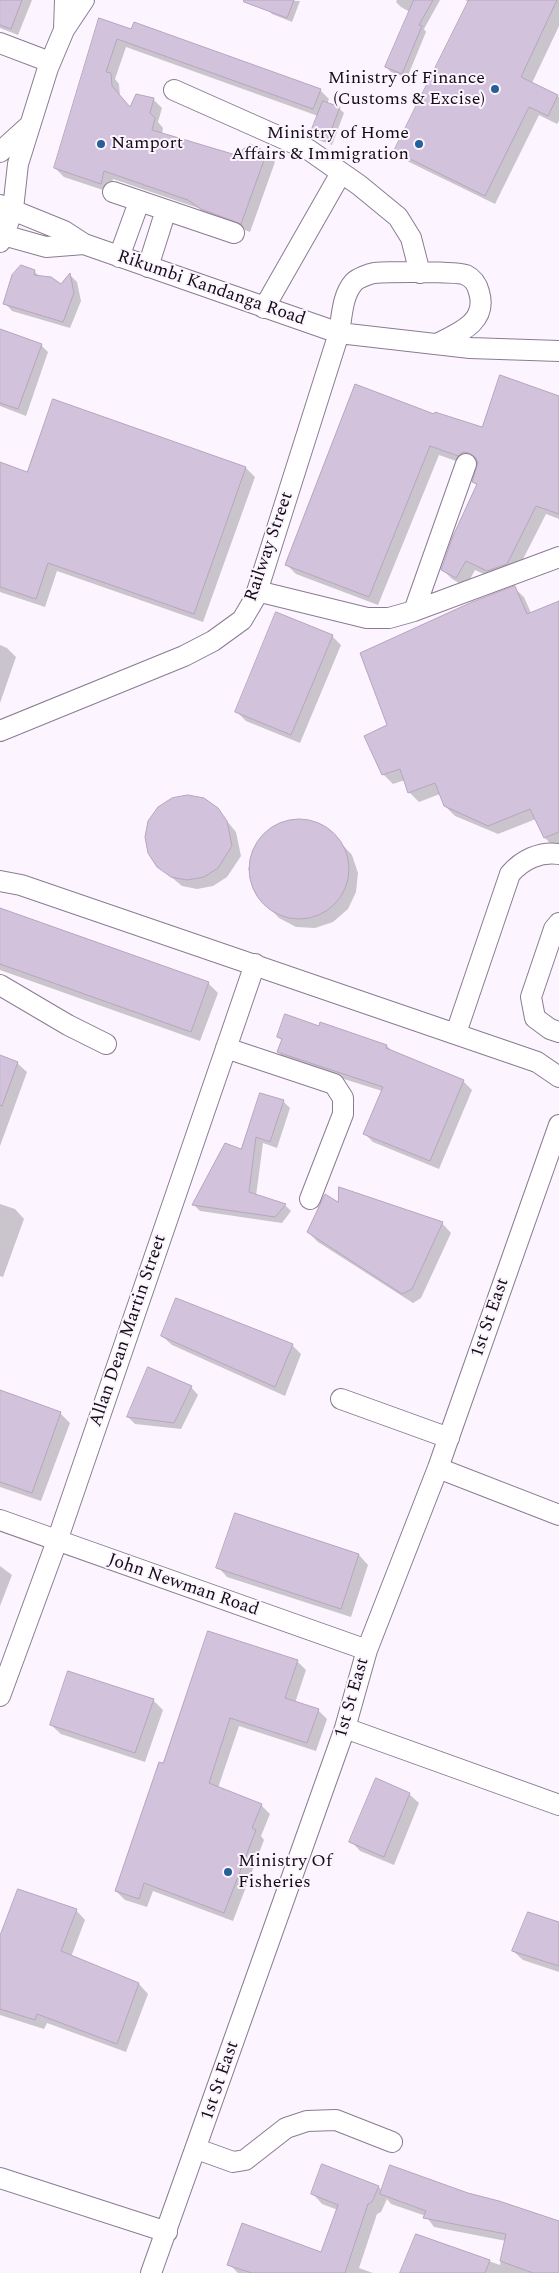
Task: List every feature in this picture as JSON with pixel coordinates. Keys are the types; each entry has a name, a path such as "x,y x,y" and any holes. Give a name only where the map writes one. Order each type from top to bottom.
{"street":[{"path":"64,30 65,0"},
{"path":"1,237 6,207 18,164 50,62 64,30 84,0"},
{"path":"0,43 50,62"},
{"path":"174,90 309,150 341,173 398,217 411,238 420,272"},
{"path":"0,152 32,122"},
{"path":"0,180 18,164"},
{"path":"264,308 341,173"},
{"path":"113,192 234,233"},
{"path":"119,257 139,202"},
{"name":"Rikumbi Kandanga Road","path":"6,207 64,231 84,244 339,333 470,348 559,351"},
{"path":"148,267 166,210"},
{"name":"Rikumbi Kandanga Road","path":"1,237 46,247 84,244"},
{"name":"Railway Street","path":"0,731 184,656 213,641 242,620 257,592 339,333 347,293 354,282 372,274 420,272 464,274 477,282 481,297 479,316 467,329 437,344"},
{"path":"414,611 466,464"},
{"path":"257,592 367,618 389,618 414,611 559,557"},
{"path":"456,1033 510,874 521,861 550,852 559,854"},
{"path":"0,881 21,885 456,1033 537,1062 559,1077"},
{"path":"559,923 554,929 531,997 535,1018 550,1029 559,1032"},
{"name":"Allan Dean Martin Street","path":"0,1696 57,1541 255,964"},
{"path":"0,985 68,1025 106,1044"},
{"path":"226,1048 334,1084 342,1098 344,1114 310,1199"},
{"name":"1st St East","path":"151,2273 168,2232 345,1728 367,1650 449,1438 559,1125"},
{"path":"342,1399 449,1438"},
{"path":"438,1468 559,1515"},
{"name":"John Newman Road","path":"0,1520 367,1650"},
{"path":"345,1728 559,1806"},
{"path":"197,2149 233,2162 245,2160 286,2128 307,2120 336,2120 392,2142"},
{"path":"0,2178 168,2232"}],"building":[{"path":"0,0 22,0 11,29 0,25"},
{"path":"244,0 294,0 287,18 244,2"},
{"path":"414,0 433,0 419,25 422,26 402,74 385,67"},
{"path":"469,0 557,0 521,77 558,95 548,116 529,107 485,196 394,151"},
{"path":"99,18 131,29 134,22 321,89 313,109 117,39 106,72 111,73 112,86 130,107 136,94 154,98 150,113 155,118 152,130 236,155 250,144 267,152 241,224 201,209 188,200 104,171 101,184 54,168"},
{"path":"323,101 340,107 327,141 310,134"},
{"path":"21,265 35,270 34,275 51,277 61,284 70,273 74,293 63,322 3,304 12,275"},
{"path":"0,329 42,344 18,409 0,403"},
{"path":"500,375 559,396 559,514 536,506 507,564 487,571 466,561 456,578 441,570 453,536 477,484 472,482 478,462 469,453 463,452 458,456 430,446 369,597 285,565 355,384 434,414 435,412 482,427"},
{"path":"53,399 246,467 194,614 48,563 36,599 0,587 0,462 27,472"},
{"path":"515,586 527,614 559,601 559,832 544,838 530,809 488,826 444,806 435,783 408,793 400,769 382,775 364,736 387,725 360,653 470,603"},
{"path":"276,612 333,635 291,735 235,712"},
{"path":"188,795 204,798 218,808 227,821 232,846 218,868 204,877 187,880 171,877 157,867 148,853 145,837 148,821 158,807 172,798"},
{"path":"299,819 318,823 334,834 345,850 349,869 345,888 334,904 318,915 299,919 280,915 264,904 253,888 249,869 253,850 264,834 280,823"},
{"path":"0,908 209,982 191,1032 0,964"},
{"path":"285,1014 319,1026 320,1022 387,1045 386,1048 464,1080 430,1161 363,1134 383,1087 277,1052 282,1039 277,1037"},
{"path":"0,1055 18,1062 2,1106 0,1105"},
{"path":"260,1093 284,1100 270,1142 256,1137 249,1192 286,1204 275,1217 192,1205 225,1143 241,1149"},
{"path":"339,1187 443,1222 412,1289 402,1294 307,1232 325,1194 338,1202"},
{"path":"176,1298 293,1344 275,1387 161,1336"},
{"path":"148,1367 192,1386 174,1423 127,1417"},
{"path":"0,1390 61,1412 32,1493 0,1482"},
{"path":"235,1513 359,1554 341,1609 216,1568"},
{"path":"208,1631 298,1660 285,1698 319,1709 307,1743 230,1718 209,1783 262,1804 252,1828 256,1830 224,1913 144,1883 139,1899 115,1891 159,1762 163,1763"},
{"path":"68,1671 154,1699 135,1753 50,1725"},
{"path":"376,1778 410,1793 384,1857 349,1842"},
{"path":"18,1889 77,1909 61,1951 139,1983 117,2044 37,2014 35,2020 0,2009 0,1936"},
{"path":"528,1912 559,1922 559,1966 512,1951"},
{"path":"322,2164 379,2186 372,2202 368,2204 345,2273 252,2273 227,2265 242,2223 321,2252 338,2205 311,2194"},
{"path":"390,2165 468,2193 559,2221 559,2273 533,2273 500,2261 506,2234 423,2218 426,2211 380,2194"},
{"path":"416,2234 490,2260 485,2273 400,2273"}],"place":[{"name":"Ministry of Finance (Customs & Excise)","path":"495,89"},
{"name":"Namport","path":"101,144"},
{"name":"Ministry of Home Affairs & Immigration","path":"419,144"},
{"name":"Ministry Of Fisheries","path":"228,1872"}]}
